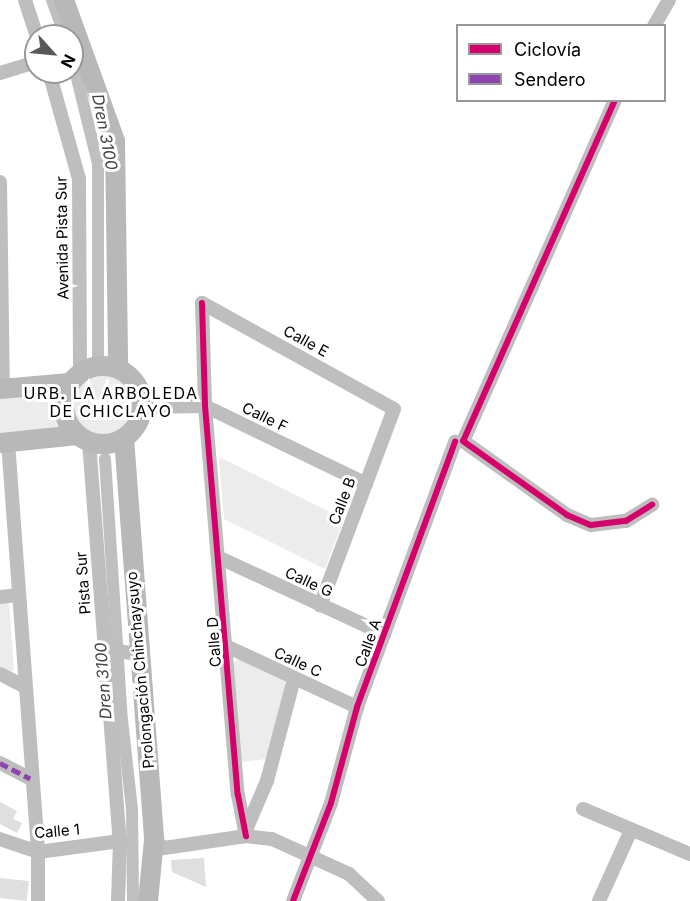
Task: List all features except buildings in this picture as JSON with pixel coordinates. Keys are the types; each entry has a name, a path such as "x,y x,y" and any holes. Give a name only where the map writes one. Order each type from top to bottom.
{"street":[{"path":"25,0 33,24"},
{"path":"64,0 115,141 118,368"},
{"path":"655,24 669,0"},
{"path":"0,73 24,66"},
{"name":"Avenida Pista Sur","path":"52,84 79,179 75,378"},
{"path":"614,102 463,441 567,515 591,525 626,521 652,505"},
{"path":"0,182 1,389 75,378 92,367 118,368 137,384 143,407 134,430 113,443 83,438 4,442 6,516 18,595 30,778 38,852 38,901"},
{"name":"Calle D","path":"202,303 205,406 220,558 238,795 245,834"},
{"name":"Calle E","path":"202,303 394,409"},
{"path":"75,378 64,405 70,427 83,438"},
{"name":"Calle F","path":"143,407 205,406 366,484"},
{"name":"Calle B","path":"320,606 394,409"},
{"name":"Pista Sur","path":"83,438 108,655 120,841 118,901"},
{"name":"Prolongación Chinchaysuyo","path":"124,438 136,653 154,840 148,901"},
{"name":"Calle A","path":"293,901 331,802 357,707 455,442"},
{"name":"Calle G","path":"220,558 384,634"},
{"path":"0,597 18,595"},
{"name":"Calle C","path":"226,646 357,707"},
{"path":"108,655 136,653"},
{"path":"0,674 24,686"},
{"path":"245,834 260,799 294,679"},
{"path":"0,763 30,778"},
{"path":"238,795 260,799"},
{"path":"583,809 690,854"},
{"path":"599,901 631,830"},
{"path":"154,840 164,848 245,834 272,839 310,854 349,874 378,901"},
{"name":"Calle 1","path":"0,839 22,849 38,852 120,841"}],"shaded area":[{"path":"98,376 110,376 126,385 133,395 135,407 133,419 126,429 110,438 98,438 87,433 78,424 73,413 73,401 78,390 87,381"},
{"path":"61,391 58,410 66,430 0,435 0,396"},
{"path":"219,457 344,519 325,569 224,519"},
{"path":"9,602 14,669 11,673 0,667 0,603"},
{"path":"240,658 284,679 286,685 266,759 240,762 231,664"}],"waterway":[{"name":"Dren 3100","path":"52,0 61,24"},
{"name":"Dren 3100","path":"78,84 98,164 98,357"},
{"name":"Dren 3100","path":"105,459 122,720 132,809 133,901"}],"marked path":[{"path":"0,763 30,778"}],"cycle path":[{"path":"614,102 463,441 567,515 591,525 626,521 652,505"},
{"path":"202,303 205,406 238,795 246,836"},
{"path":"293,901 331,803 357,707 455,442"}],"district":[{"name":"URB. LA ARBOLEDA DE CHICLAYO","path":"111,402"}]}
